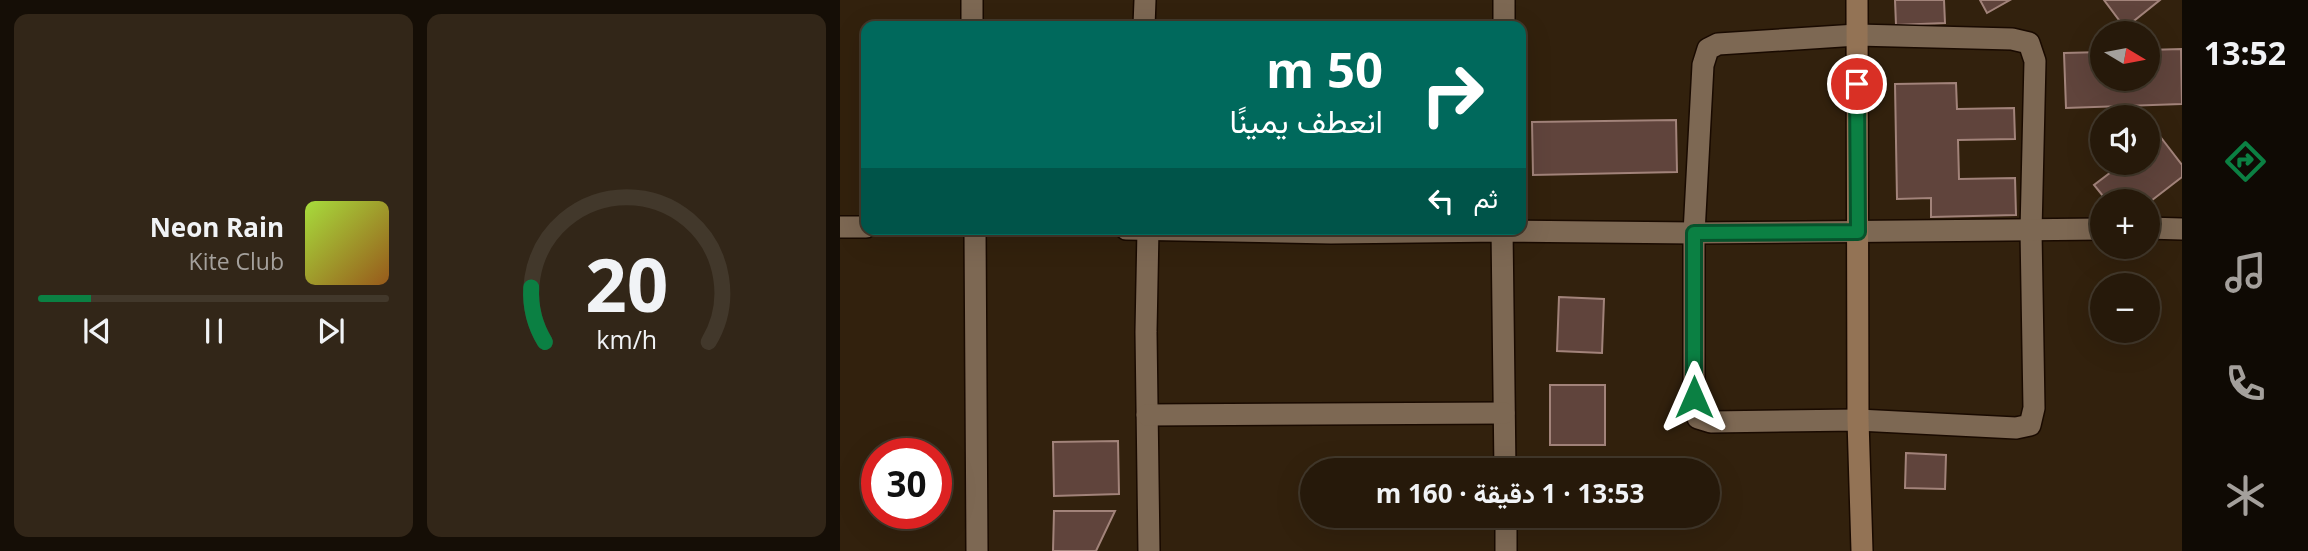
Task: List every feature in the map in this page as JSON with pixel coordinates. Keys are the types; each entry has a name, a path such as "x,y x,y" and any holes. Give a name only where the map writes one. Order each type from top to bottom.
{"street":[{"path":"972,0 972,21"},
{"path":"1144,21 1145,0"},
{"path":"1504,0 1504,21"},
{"path":"1857,0 1858,420 1862,551"},
{"path":"1857,35 2012,39 2029,43 2035,61 2031,231 2034,408 2030,425 2016,428 1858,420 1711,422 1698,418 1694,397 1694,233 1703,65 1708,49 1718,44 1857,35"},
{"path":"840,227 861,227"},
{"path":"2160,228 2182,229"},
{"path":"1526,230 1694,233 2090,229"},
{"path":"975,235 977,551"},
{"path":"1148,235 1149,551"},
{"path":"1502,235 1505,458"},
{"path":"1147,415 1504,413"},
{"path":"1506,528 1506,551"}],"building":[{"path":"1895,0 1944,0 1945,23 1896,25"},
{"path":"1980,0 2010,0 1987,13"},
{"path":"2104,0 2160,0 2134,21 2120,21"},
{"path":"2181,49 2182,104 2090,105 2090,107 2066,108 2064,53 2090,52 2090,91 2160,91 2160,50"},
{"path":"1956,83 1957,109 2014,108 2015,139 1958,140 1959,179 2015,178 2016,215 1931,217 1931,198 1897,199 1895,84"},
{"path":"1676,120 1677,172 1533,175 1532,122"},
{"path":"2160,136 2182,165 2182,177 2160,194 2160,189 2097,189 2094,185 2107,175 2160,175"},
{"path":"1559,297 1604,299 1602,353 1557,351"},
{"path":"1550,385 1605,385 1605,445 1550,445"},
{"path":"1118,441 1119,494 1054,496 1053,442"},
{"path":"1906,453 1946,455 1945,489 1905,488"},
{"path":"1054,511 1115,511 1096,551 1053,551"}],"route":[{"path":"1694,397 1694,233 1858,232 1857,84"}]}
